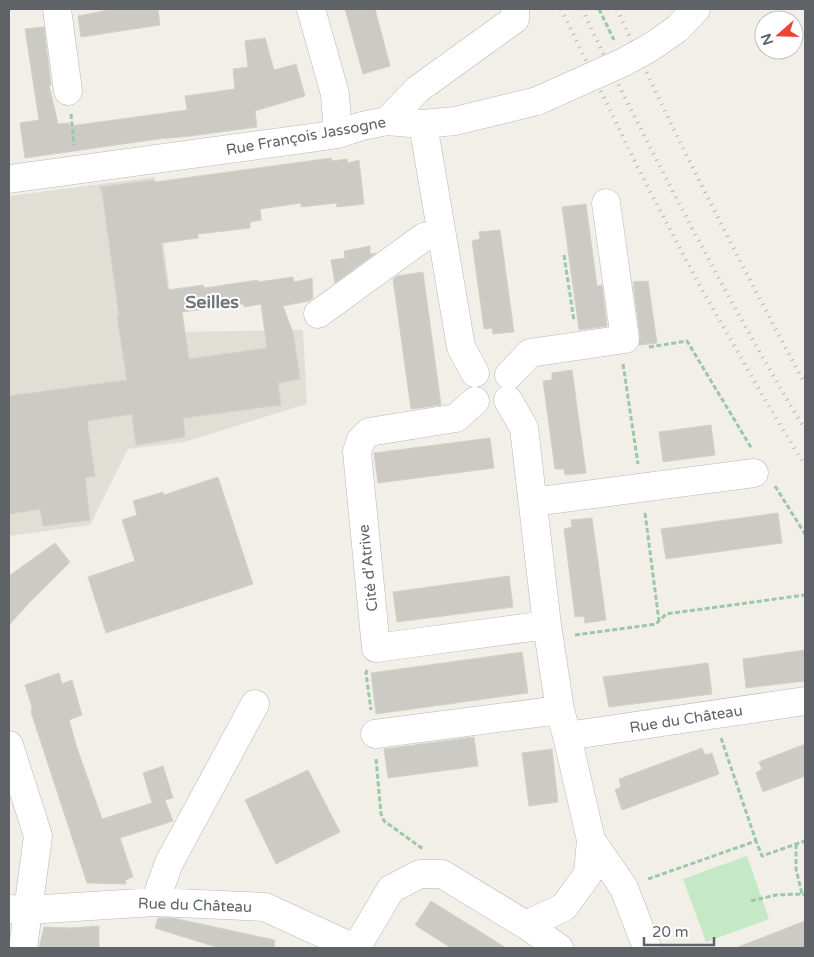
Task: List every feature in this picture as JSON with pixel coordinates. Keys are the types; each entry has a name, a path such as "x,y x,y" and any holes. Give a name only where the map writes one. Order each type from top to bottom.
{"street":[{"path":"57,9 68,91"},
{"path":"311,9 335,94 338,134"},
{"path":"388,122 418,89 516,18 515,9"},
{"name":"Rue François Jassogne","path":"9,179 338,134 362,126 388,122 423,124 455,122 537,101 624,62 651,47 677,29 696,9"},
{"path":"423,124 462,347 475,373"},
{"path":"526,925 564,907 588,874 591,840 560,710 548,632 524,428 509,387 504,370 492,365 486,366 471,378 470,390 475,401 480,405 492,408 498,407 504,404 509,387 530,353 625,339 606,203"},
{"path":"318,314 424,237 442,236"},
{"name":"Cité d'Atrive","path":"376,648 357,452 361,440 369,432 456,418 475,401"},
{"path":"533,502 761,470"},
{"path":"376,648 548,632"},
{"name":"Rue du Château","path":"567,736 805,700"},
{"path":"154,902 169,863 255,704"},
{"path":"375,734 560,710"},
{"path":"9,745 38,836 18,910 23,948"},
{"path":"591,840 624,888 646,948"},
{"path":"355,948 391,888 420,874 442,874 526,925 559,948"},
{"name":"Rue du Château","path":"18,910 154,902 265,907 355,948"}],"path":[{"path":"599,9 624,62"},
{"path":"68,91 77,170"},
{"path":"564,255 577,346"},
{"path":"640,348 687,341 761,470 805,534"},
{"path":"548,632 656,624 666,614 805,594"},
{"path":"376,648 366,672 375,734 381,814 384,821 437,859 442,874"},
{"path":"713,715 762,856 805,841"},
{"path":"624,888 756,841"},
{"path":"751,901 776,895 804,895 796,868 796,844"}],"shaded area":[{"path":"155,177 175,332 303,330 307,404 184,442 128,449 90,525 9,536 9,196"}],"green space":[{"path":"747,856 769,919 706,942 683,879"}],"building":[{"path":"121,9 158,9 160,25 81,37 78,16"},
{"path":"345,9 375,9 390,66 363,74"},
{"path":"44,27 51,85 49,85 58,124 69,123 70,126 187,110 185,96 235,89 233,69 248,67 245,41 265,38 274,70 296,64 305,96 255,111 257,127 25,158 20,123 39,120 25,29"},
{"path":"331,158 332,161 347,159 348,163 359,160 364,204 337,207 336,203 301,207 301,203 260,209 261,220 250,222 250,228 198,234 198,238 161,243 168,290 203,285 204,288 293,277 294,282 312,278 313,298 309,301 283,306 293,333 300,379 278,383 281,405 183,418 185,437 136,445 132,414 87,421 95,476 85,478 90,520 43,526 40,509 9,514 9,396 127,380 117,316 119,316 102,191 99,187 154,180 155,182","holes":["244,304 244,307 261,304 267,348 189,359 182,312"]},
{"path":"586,204 597,286 602,285 607,326 579,330 562,207"},
{"path":"500,230 514,332 493,334 492,328 484,329 472,241 480,239 479,232"},
{"path":"370,246 370,254 376,253 335,283 331,260 345,258 344,251"},
{"path":"423,272 441,405 411,409 393,279 397,276"},
{"path":"648,281 657,343 639,345 640,337 633,282"},
{"path":"572,370 586,473 565,475 564,469 555,469 543,381 552,380 552,373"},
{"path":"711,425 715,455 663,462 659,432"},
{"path":"490,438 494,468 378,483 374,453"},
{"path":"218,477 253,584 106,633 88,577 135,561 122,520 137,515 133,501 163,492 164,495"},
{"path":"778,513 782,543 666,559 661,529"},
{"path":"592,518 606,620 585,623 584,616 575,617 564,529 572,527 571,520"},
{"path":"55,543 70,562 9,625 9,576"},
{"path":"509,576 513,607 397,622 393,592"},
{"path":"805,650 805,681 746,688 743,659"},
{"path":"522,652 528,693 376,714 371,673"},
{"path":"708,663 712,694 609,707 603,677"},
{"path":"59,673 62,684 72,680 82,715 69,720 102,819 152,803 143,773 163,766 173,798 165,800 173,821 120,838 133,877 125,880 126,884 87,883 31,712 32,707 25,685"},
{"path":"474,737 478,766 388,778 384,749"},
{"path":"805,744 805,776 763,792 756,773 762,769 759,762"},
{"path":"702,748 705,755 712,753 719,774 622,810 615,790 621,787 619,779"},
{"path":"552,749 558,802 529,806 522,753"},
{"path":"308,770 340,832 276,864 245,800"},
{"path":"431,901 506,948 451,948 415,925"},
{"path":"158,918 173,918 275,940 274,948 219,948 155,928"},
{"path":"805,921 805,948 738,947"},
{"path":"99,926 99,948 39,948 44,927"}],"railway":[{"path":"561,9 640,172 696,279 805,466"},
{"path":"582,9 622,93 693,230 761,355 805,429"},
{"path":"617,9 708,198 805,384"}],"district":[{"name":"Seilles","path":"212,302"}]}
